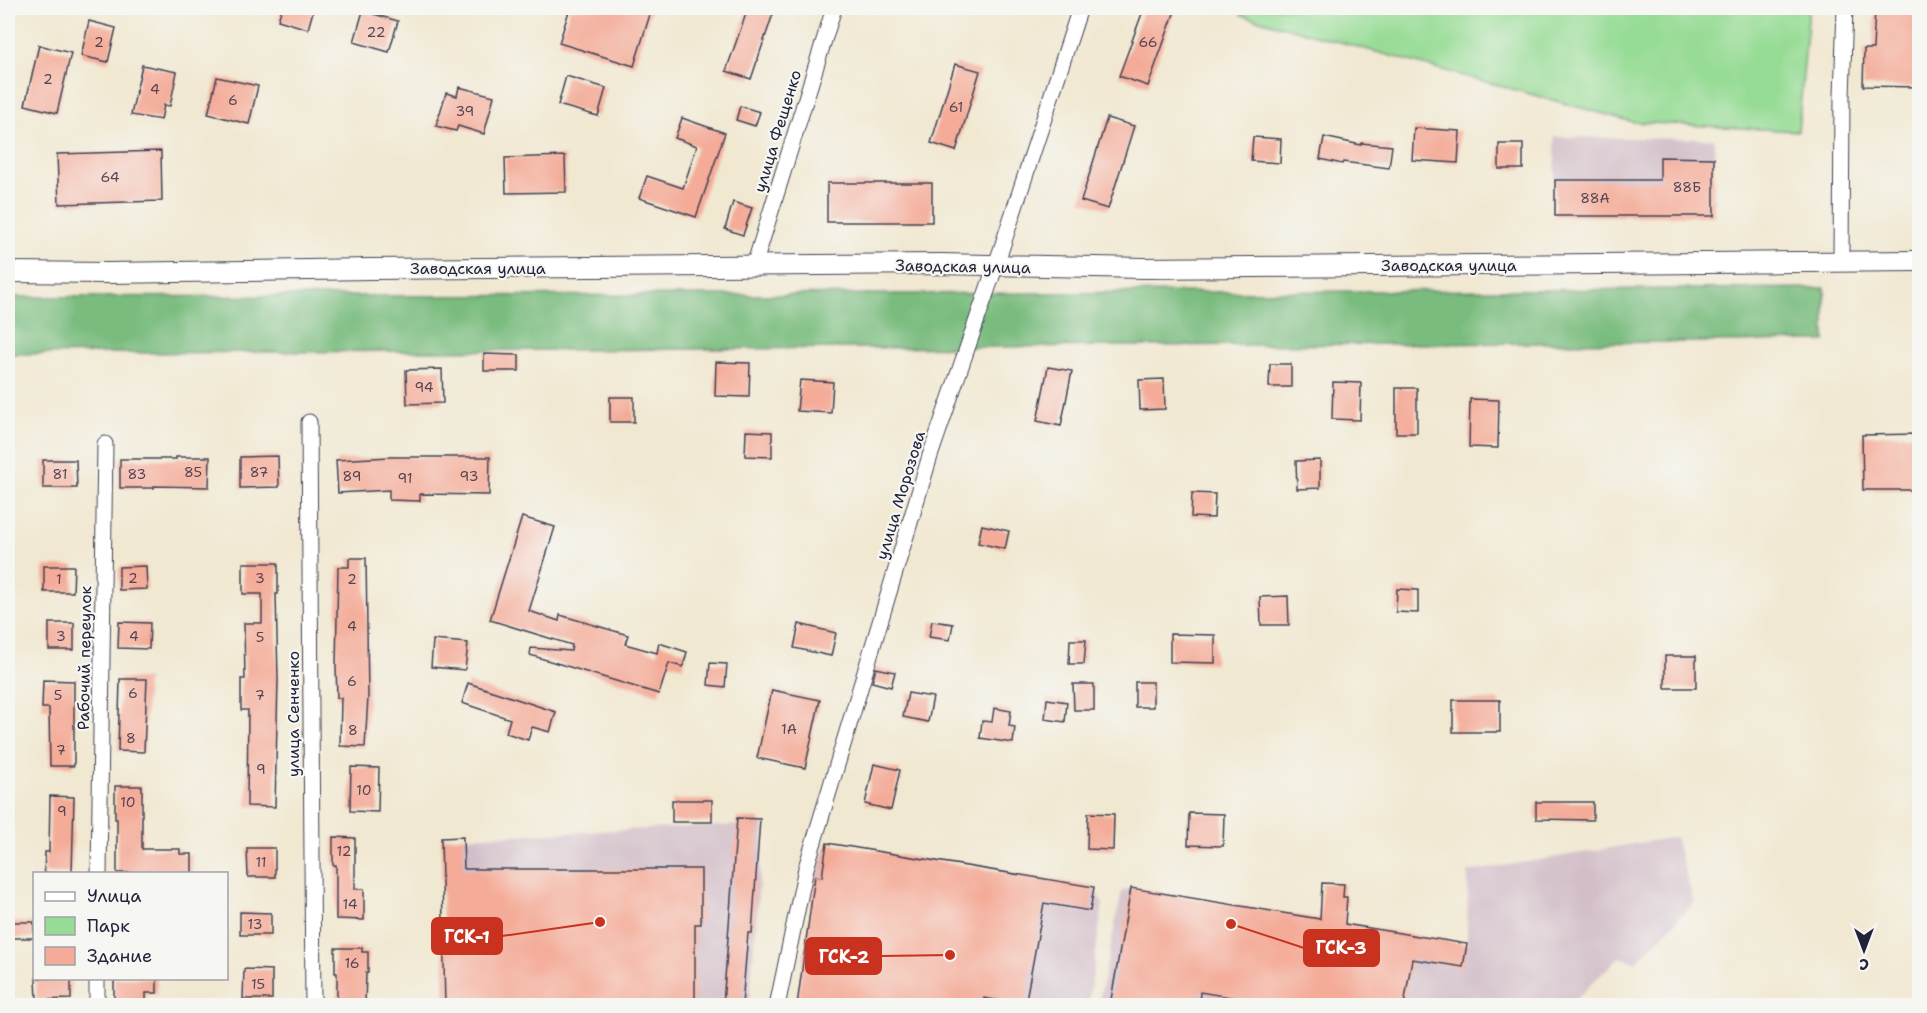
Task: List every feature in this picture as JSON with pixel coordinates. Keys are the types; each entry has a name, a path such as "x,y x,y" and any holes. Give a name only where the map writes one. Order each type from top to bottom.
{"street":[{"name":"улица Фещенко","path":"754,266 834,8"},
{"name":"улица Морозова","path":"778,1003 806,868 930,456 1080,8"},
{"path":"1841,263 1845,8"},
{"name":"Заводская улица","path":"8,272 108,273 940,264 1144,268 1920,261"},
{"name":"улица Сенченко","path":"309,422 313,1005"},
{"name":"Рабочий переулок","path":"99,872 105,444"},
{"path":"97,1005 98,980"}],"shaded area":[{"path":"1555,137 1714,139 1714,216 1555,216"},
{"path":"764,824 749,1005 445,1005 441,838"},
{"path":"1675,837 1694,903 1636,962 1619,957 1570,1005 1098,1006 1122,891 1131,888 1467,944 1468,872"},
{"path":"827,844 1094,887 1103,904 1088,1005 797,1006 815,876"}],"green space":[{"path":"1243,8 1809,8 1798,131 1633,122 1241,15"},
{"path":"1825,288 1825,341 8,354 8,297"}],"building":[{"path":"282,8 314,8 308,29 278,20"},
{"path":"570,8 652,8 634,66 559,43"},
{"path":"748,8 775,8 751,79 726,71"},
{"path":"1144,8 1176,8 1148,86 1119,76"},
{"path":"1875,8 1920,8 1920,87 1863,86 1864,49 1873,49"},
{"path":"363,11 398,21 389,52 354,42"},
{"path":"89,21 116,28 108,62 81,56"},
{"path":"39,45 71,53 57,113 25,105"},
{"path":"955,64 980,71 956,151 931,143"},
{"path":"142,65 177,72 170,106 164,105 161,120 131,115"},
{"path":"566,76 606,88 598,116 558,105"},
{"path":"217,77 258,86 249,124 208,114"},
{"path":"459,87 494,96 484,134 458,126 456,131 436,126 446,93 457,96"},
{"path":"740,106 760,112 755,126 736,120"},
{"path":"682,118 725,133 696,217 639,198 647,176 683,188 697,146 675,138"},
{"path":"1107,118 1134,126 1108,209 1081,201"},
{"path":"1414,128 1460,131 1458,163 1412,160"},
{"path":"1253,137 1281,139 1280,163 1251,161"},
{"path":"1324,137 1361,145 1361,143 1392,146 1389,168 1343,162 1342,164 1320,159"},
{"path":"1499,144 1523,144 1523,169 1499,169"},
{"path":"161,151 162,201 59,204 57,154"},
{"path":"565,156 566,192 506,193 505,158"},
{"path":"1660,157 1714,158 1714,216 1555,216 1555,180 1660,180"},
{"path":"827,183 932,183 932,222 827,222"},
{"path":"733,202 752,208 743,235 725,229"},
{"path":"484,354 519,355 519,371 484,371"},
{"path":"716,362 750,363 749,397 715,396"},
{"path":"1270,364 1291,364 1291,387 1269,387"},
{"path":"1048,367 1072,371 1061,426 1037,421"},
{"path":"442,369 443,403 407,404 406,370"},
{"path":"1164,379 1165,409 1140,410 1139,380"},
{"path":"800,380 833,382 831,413 797,411"},
{"path":"1333,382 1361,383 1360,420 1332,419"},
{"path":"1396,388 1417,388 1417,433 1396,433"},
{"path":"610,397 634,397 634,422 610,422"},
{"path":"1470,399 1499,400 1498,448 1469,447"},
{"path":"746,431 772,432 772,457 745,456"},
{"path":"1920,434 1920,490 1863,490 1862,435"},
{"path":"278,456 279,487 240,488 240,457"},
{"path":"176,457 210,457 209,487 120,488 120,459 176,459"},
{"path":"390,457 490,457 489,495 420,494 420,501 389,500 389,490 338,493 336,460"},
{"path":"43,460 76,460 77,488 43,488"},
{"path":"1320,460 1320,488 1297,489 1296,461"},
{"path":"1192,493 1215,494 1214,518 1191,517"},
{"path":"522,517 555,527 529,611 559,621 560,615 628,635 625,644 657,653 659,643 687,652 683,667 669,663 659,694 530,655 531,648 571,651 572,645 490,620"},
{"path":"982,525 1009,531 1005,549 978,543"},
{"path":"349,558 366,558 368,697 365,747 340,746 341,698 337,698 336,665 338,567 349,567"},
{"path":"243,563 278,563 275,807 247,806 248,710 241,710 241,679 245,679 244,623 262,623 262,594 243,594"},
{"path":"44,566 74,566 73,592 44,592"},
{"path":"146,566 147,589 119,590 119,567"},
{"path":"1397,589 1418,590 1418,613 1396,612"},
{"path":"1288,596 1289,625 1261,625 1260,597"},
{"path":"932,621 953,624 950,640 929,637"},
{"path":"119,622 150,623 149,649 118,648"},
{"path":"49,623 74,623 74,650 49,650"},
{"path":"799,624 836,633 831,656 794,648"},
{"path":"1170,634 1215,635 1215,663 1170,662"},
{"path":"433,640 468,643 465,670 431,667"},
{"path":"1070,640 1086,640 1084,664 1069,664"},
{"path":"1665,656 1696,656 1696,688 1665,688"},
{"path":"710,663 727,664 725,687 708,685"},
{"path":"876,668 895,672 891,687 872,682"},
{"path":"120,679 147,679 144,752 118,751"},
{"path":"43,680 74,681 74,766 50,766 49,708 42,708"},
{"path":"1135,682 1153,682 1153,707 1135,707"},
{"path":"468,683 556,712 550,732 532,727 528,740 506,733 510,719 462,703"},
{"path":"1073,684 1094,684 1094,710 1074,710"},
{"path":"772,690 820,700 805,768 757,758"},
{"path":"908,693 933,697 928,722 903,717"},
{"path":"1047,699 1067,702 1065,722 1045,719"},
{"path":"1453,700 1500,700 1500,732 1453,732"},
{"path":"994,708 1011,711 1009,726 1015,727 1013,743 980,738 982,721 992,722"},
{"path":"874,764 900,770 891,810 865,804"},
{"path":"351,767 379,768 378,812 350,811"},
{"path":"115,786 142,786 142,849 180,849 180,854 192,854 192,872 117,872 117,819 115,819"},
{"path":"50,796 74,797 72,872 44,872 45,852 49,852"},
{"path":"672,800 712,800 712,822 672,822"},
{"path":"1536,802 1593,802 1593,820 1536,819"},
{"path":"1088,813 1114,814 1113,850 1087,849"},
{"path":"1189,813 1224,814 1223,846 1188,845"},
{"path":"737,818 760,819 752,933 748,933 742,1005 723,1005"},
{"path":"333,837 355,838 355,889 364,889 364,920 336,919 336,865 333,865"},
{"path":"463,837 464,869 701,869 701,924 695,924 695,1005 445,1005 441,838"},
{"path":"827,843 1094,887 1090,911 1044,903 1025,1005 984,998 983,1005 797,1005 815,876 822,877"},
{"path":"247,848 275,848 275,877 248,877"},
{"path":"1322,883 1344,884 1343,897 1347,897 1345,924 1467,944 1463,967 1412,959 1404,1005 1279,1005 1200,992 1199,1005 1110,1005 1131,888 1320,919"},
{"path":"240,912 271,913 271,935 240,935"},
{"path":"8,922 33,922 33,938 8,938"},
{"path":"335,948 362,948 362,952 368,952 365,1005 337,1005"},
{"path":"244,969 272,970 272,999 243,999"},
{"path":"36,980 71,980 71,999 37,1000"},
{"path":"114,980 157,980 157,993 146,993 146,1001 114,1002"}],"place":[{"name":"ГСК-1","path":"600,922"},
{"name":"ГСК-3","path":"1231,924"},
{"name":"ГСК-2","path":"950,955"}]}
